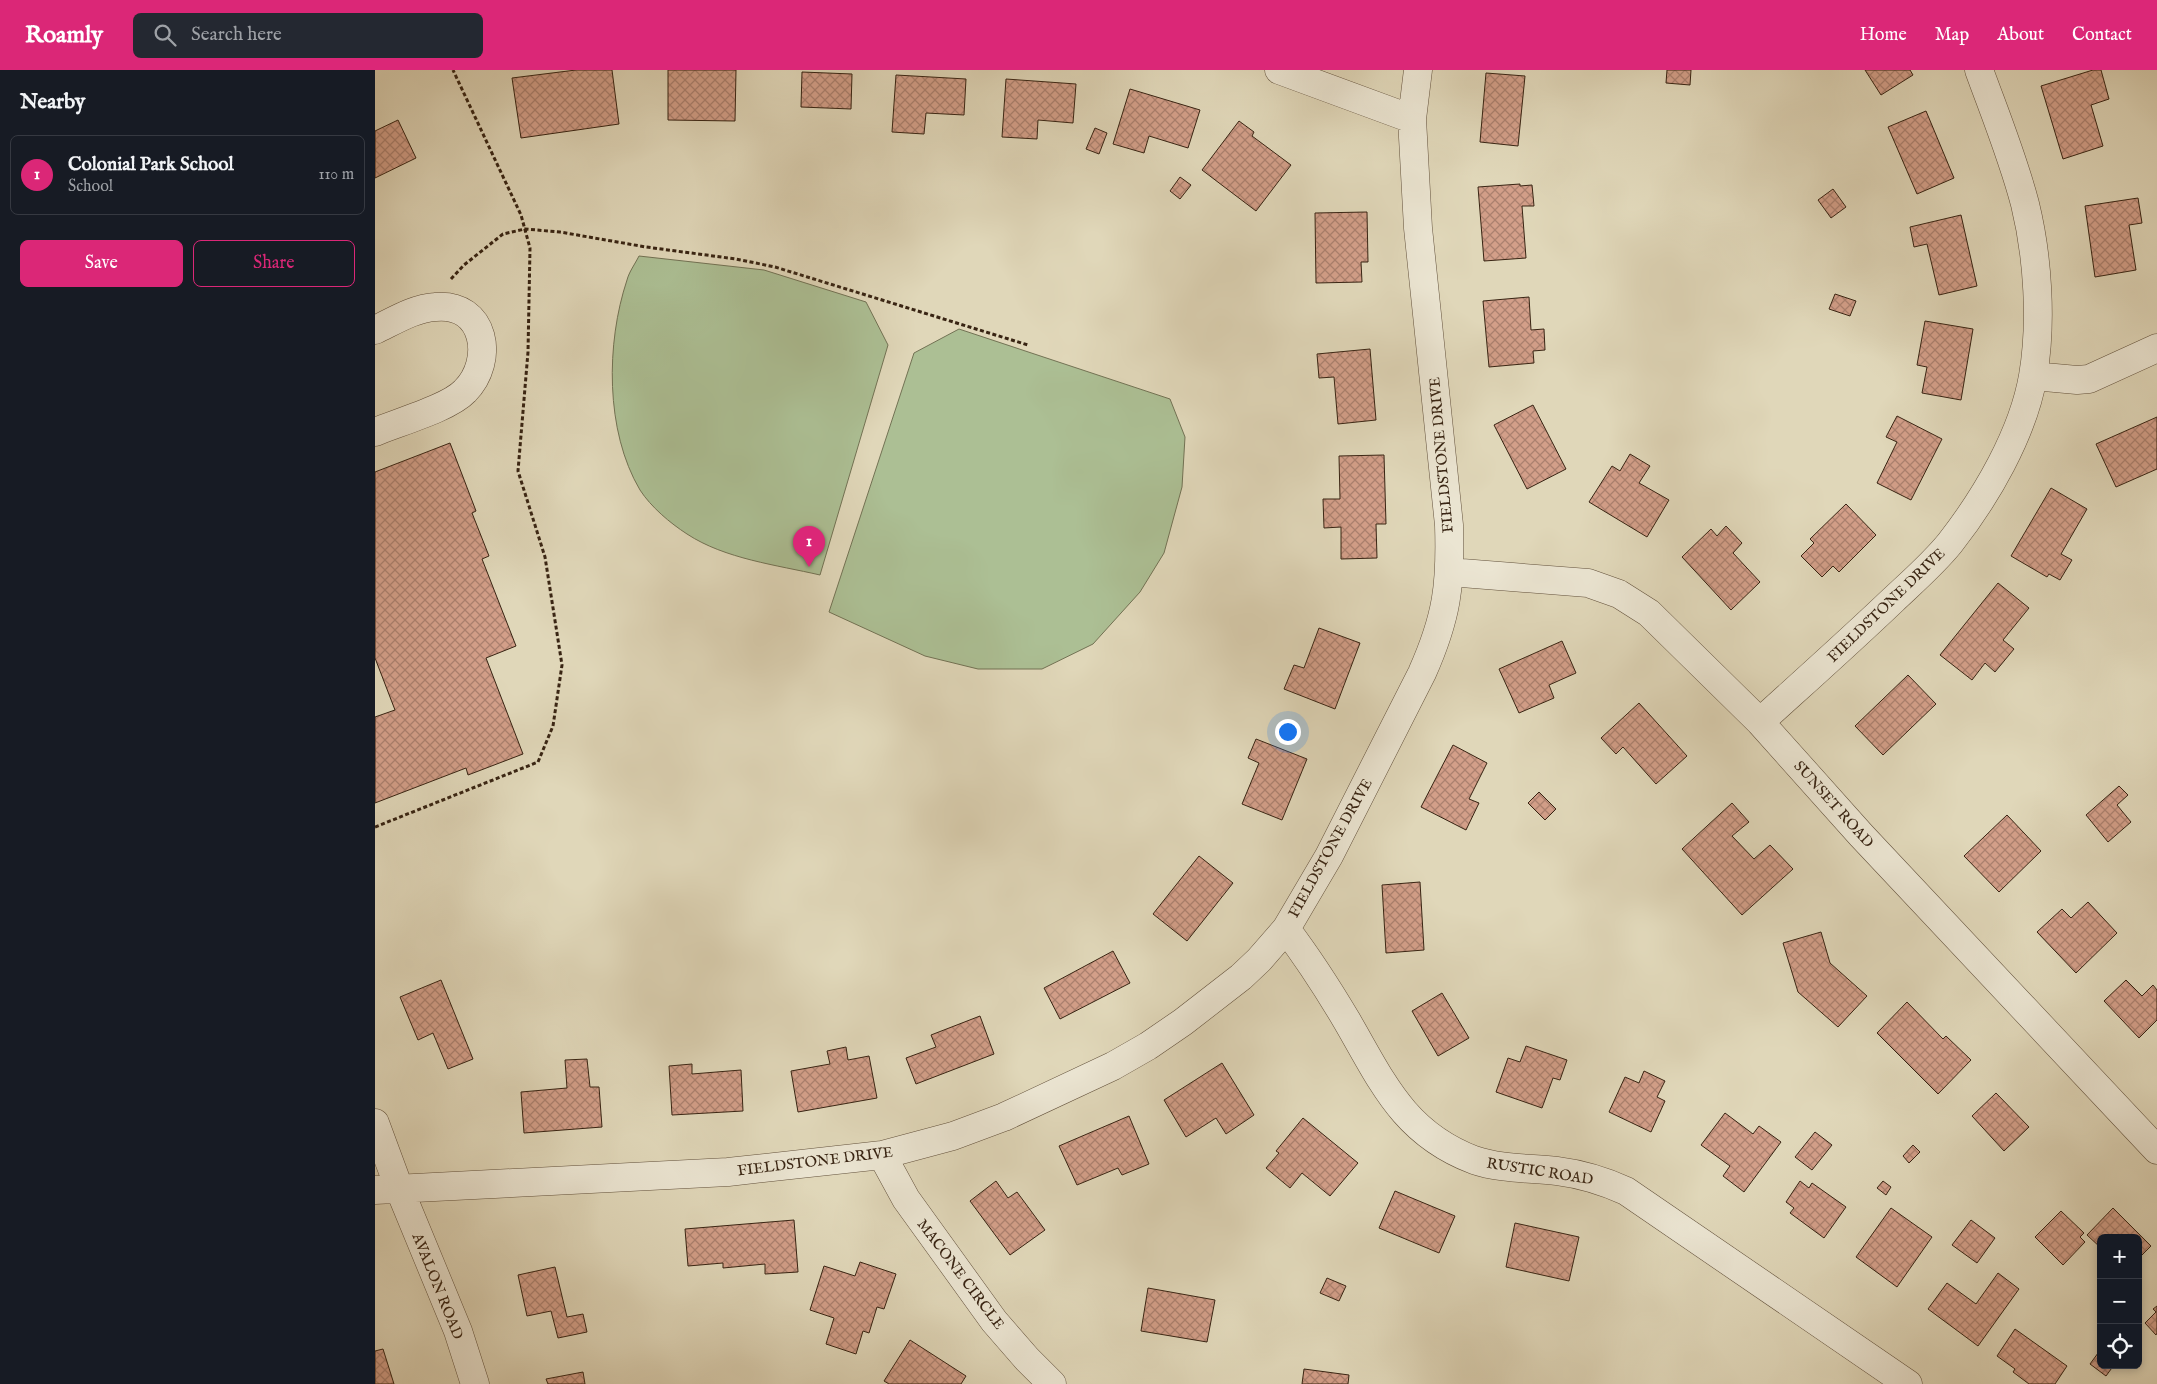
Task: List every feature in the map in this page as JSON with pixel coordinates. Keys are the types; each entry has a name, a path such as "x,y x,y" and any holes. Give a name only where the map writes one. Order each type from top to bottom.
{"street":[{"path":"1279,70 1412,119"},
{"name":"FIELDSTONE DRIVE","path":"387,1189 728,1172 882,1155 953,1136 1003,1117 1113,1066 1148,1046 1241,977 1259,960 1286,929 1329,856 1422,673 1433,649 1445,612 1449,572 1449,525 1418,228 1412,119 1418,70"},
{"name":"FIELDSTONE DRIVE","path":"1760,722 1874,618 1949,544 1977,505 2011,442 2022,416 2033,376 2037,342 2036,278 2030,227 2011,157 1979,70"},
{"path":"375,330 406,315 436,306 456,309 464,314 477,328 483,347 483,359 479,371 464,392 451,401 375,432"},
{"path":"2033,376 2077,380 2089,379 2157,348"},
{"name":"SUNSET ROAD","path":"1449,572 1567,580 1599,586 1627,599 1649,613 1760,722 1861,835 2157,1150"},
{"name":"RUSTIC ROAD","path":"1286,929 1312,965 1389,1094 1412,1121 1435,1140 1452,1150 1488,1164 1579,1175 1600,1180 1626,1191 1908,1384"},
{"name":"AVALON ROAD","path":"375,1123 387,1189 457,1331 475,1384"},
{"name":"MACONE CIRCLE","path":"882,1155 906,1199 994,1321 1052,1384"}],"path":[{"path":"375,827 538,762 553,726 562,665 545,557 518,471 529,320 530,248 521,215 453,70"},
{"path":"436,306 453,276 464,265 503,234 525,228 775,267 1028,345"}],"green space":[{"path":"639,256 764,270 866,302 888,345 820,575 752,560 702,543 668,520 640,490 620,441 615,414 613,386 615,331 620,305 628,277"},
{"path":"959,329 1170,399 1185,437 1182,487 1164,553 1140,592 1093,644 1042,669 978,669 925,656 829,612 914,353"}],"building":[{"path":"576,70 612,70 619,124 521,138 512,78"},
{"path":"668,70 736,70 735,121 668,120"},
{"path":"1667,70 1691,70 1690,85 1666,83"},
{"path":"1865,70 1910,70 1913,75 1881,95"},
{"path":"2093,70 2101,70 2109,99 2091,105 2103,146 2063,159 2041,86"},
{"path":"802,72 852,74 851,109 801,107"},
{"path":"1486,73 1525,76 1518,146 1480,142"},
{"path":"896,75 966,79 964,115 926,113 924,134 892,132"},
{"path":"1006,79 1076,84 1073,123 1038,120 1037,139 1002,137"},
{"path":"1130,89 1200,110 1188,148 1149,136 1144,153 1113,144"},
{"path":"1926,111 1954,178 1917,194 1888,127"},
{"path":"398,120 416,158 375,178 375,131"},
{"path":"1239,121 1254,132 1252,136 1291,165 1256,211 1202,170"},
{"path":"1095,128 1107,133 1099,154 1086,149"},
{"path":"1180,177 1191,185 1180,199 1170,191"},
{"path":"1520,184 1520,186 1532,185 1534,206 1522,206 1526,258 1484,261 1478,187"},
{"path":"1833,189 1846,207 1831,218 1818,200"},
{"path":"2138,198 2142,223 2129,225 2136,270 2095,277 2085,206"},
{"path":"1367,212 1368,262 1361,262 1362,282 1316,283 1315,213"},
{"path":"1961,215 1977,286 1939,295 1927,244 1914,247 1910,227"},
{"path":"1835,294 1856,301 1850,316 1829,309"},
{"path":"1529,297 1531,330 1544,329 1545,350 1533,351 1534,363 1489,367 1483,301"},
{"path":"1925,321 1973,329 1961,400 1922,393 1927,367 1917,365"},
{"path":"1370,349 1376,420 1338,424 1334,377 1319,378 1317,354"},
{"path":"1533,405 1566,469 1527,489 1494,425"},
{"path":"1897,416 1942,439 1911,500 1877,483 1897,442 1886,437"},
{"path":"2157,417 2157,469 2116,487 2096,444"},
{"path":"450,443 476,511 472,513 489,556 482,559 516,646 486,658 523,754 468,775 466,768 375,803 375,717 395,710 375,658 375,472"},
{"path":"1630,454 1650,466 1639,483 1669,500 1647,537 1589,502 1612,466 1620,471"},
{"path":"1384,455 1386,524 1376,524 1377,558 1341,559 1341,527 1324,528 1323,499 1340,499 1339,456"},
{"path":"2051,488 2087,509 2061,554 2072,560 2060,580 2049,574 2047,577 2011,556"},
{"path":"1846,504 1876,535 1839,572 1833,566 1822,577 1801,556 1814,543 1810,539"},
{"path":"1726,526 1742,543 1733,553 1760,582 1731,610 1682,557 1711,529 1717,536"},
{"path":"1998,583 2029,608 2003,640 2014,649 1995,672 1985,663 1972,680 1940,655"},
{"path":"1319,628 1360,643 1335,709 1284,689 1294,665 1304,668"},
{"path":"1562,641 1576,673 1549,685 1554,698 1519,713 1499,669"},
{"path":"1908,675 1936,704 1883,755 1855,726"},
{"path":"1639,703 1687,756 1656,784 1623,747 1616,754 1601,738"},
{"path":"1256,739 1307,759 1282,820 1242,804 1259,763 1248,758"},
{"path":"1453,745 1487,763 1469,799 1479,803 1466,830 1421,807"},
{"path":"2119,786 2128,795 2117,805 2131,822 2108,842 2086,815"},
{"path":"1539,792 1556,809 1545,820 1528,803"},
{"path":"1732,803 1749,822 1732,836 1754,859 1770,845 1793,869 1742,915 1682,849"},
{"path":"2007,815 2041,851 1999,892 1964,856"},
{"path":"1199,856 1233,883 1187,941 1153,914"},
{"path":"1420,882 1424,950 1386,953 1382,885"},
{"path":"2088,902 2117,933 2076,973 2037,932 2062,909 2071,918"},
{"path":"1821,932 1830,963 1867,996 1838,1027 1798,992 1783,943"},
{"path":"1113,951 1130,983 1060,1019 1044,988"},
{"path":"441,980 473,1059 448,1069 433,1033 418,1040 400,997"},
{"path":"2126,980 2142,996 2153,985 2157,990 2157,1020 2139,1038 2104,1001"},
{"path":"1442,993 1469,1038 1438,1056 1412,1011"},
{"path":"1907,1002 1943,1039 1946,1036 1971,1060 1938,1094 1877,1033"},
{"path":"980,1016 994,1054 916,1084 906,1058 936,1047 931,1035"},
{"path":"1526,1046 1567,1060 1560,1080 1553,1078 1542,1108 1496,1092 1508,1058 1520,1062"},
{"path":"846,1047 848,1060 869,1056 877,1098 798,1112 791,1071 830,1064 827,1051"},
{"path":"587,1059 590,1087 599,1087 602,1127 524,1133 521,1092 567,1088 565,1060"},
{"path":"1222,1063 1254,1115 1226,1134 1216,1118 1186,1137 1164,1100"},
{"path":"692,1064 692,1074 741,1070 743,1111 672,1115 669,1066"},
{"path":"1644,1071 1665,1081 1657,1097 1665,1101 1651,1132 1609,1112 1625,1077 1639,1083"},
{"path":"1996,1093 2029,1127 2004,1151 1972,1116"},
{"path":"1725,1113 1753,1134 1759,1126 1781,1142 1744,1192 1723,1176 1730,1166 1701,1145"},
{"path":"1129,1116 1149,1164 1122,1175 1118,1168 1077,1185 1059,1146"},
{"path":"1303,1118 1358,1163 1330,1196 1302,1173 1290,1188 1266,1168 1279,1153 1276,1151"},
{"path":"1815,1132 1832,1145 1812,1170 1795,1157"},
{"path":"1913,1145 1920,1152 1909,1163 1903,1156"},
{"path":"996,1181 1008,1198 1017,1192 1045,1230 1010,1255 970,1201"},
{"path":"1800,1181 1809,1188 1812,1183 1846,1207 1824,1238 1790,1213 1794,1208 1786,1202"},
{"path":"1883,1181 1891,1187 1886,1195 1877,1188"},
{"path":"1395,1191 1455,1216 1439,1253 1379,1228"},
{"path":"1891,1208 1932,1237 1897,1287 1856,1257"},
{"path":"2113,1208 2139,1234 2097,1234 2097,1244 2087,1235"},
{"path":"2061,1211 2084,1233 2080,1237 2085,1242 2063,1265 2035,1237"},
{"path":"794,1220 798,1272 765,1274 765,1264 723,1268 723,1263 688,1266 685,1229"},
{"path":"1971,1220 1995,1238 1977,1263 1952,1245"},
{"path":"1515,1223 1579,1237 1569,1281 1506,1267"},
{"path":"2142,1237 2151,1246 2142,1255"},
{"path":"860,1262 896,1274 884,1309 877,1307 869,1333 863,1331 856,1354 826,1344 834,1318 810,1310 824,1266 855,1276"},
{"path":"555,1267 567,1317 583,1314 587,1332 558,1338 551,1311 527,1316 518,1275"},
{"path":"1998,1273 2019,1289 1978,1346 1928,1309 1947,1283 1976,1304"},
{"path":"1327,1278 1346,1286 1339,1301 1320,1293"},
{"path":"1148,1288 1215,1300 1207,1342 1141,1331"},
{"path":"2157,1306 2156,1335 2145,1323 2156,1312 2153,1309"},
{"path":"2015,1329 2067,1366 2055,1384 2029,1384 2013,1372 2015,1369 1997,1356"},
{"path":"910,1340 966,1376 961,1384 889,1384 884,1381"},
{"path":"383,1349 394,1384 375,1384 375,1351"},
{"path":"2097,1354 2097,1369 2111,1369 2106,1376 2090,1364"},
{"path":"1304,1369 1349,1375 1348,1384 1302,1384"},
{"path":"583,1372 585,1384 548,1384 546,1379"}],"place":[{"name":"Colonial Park School","path":"809,567"}]}
